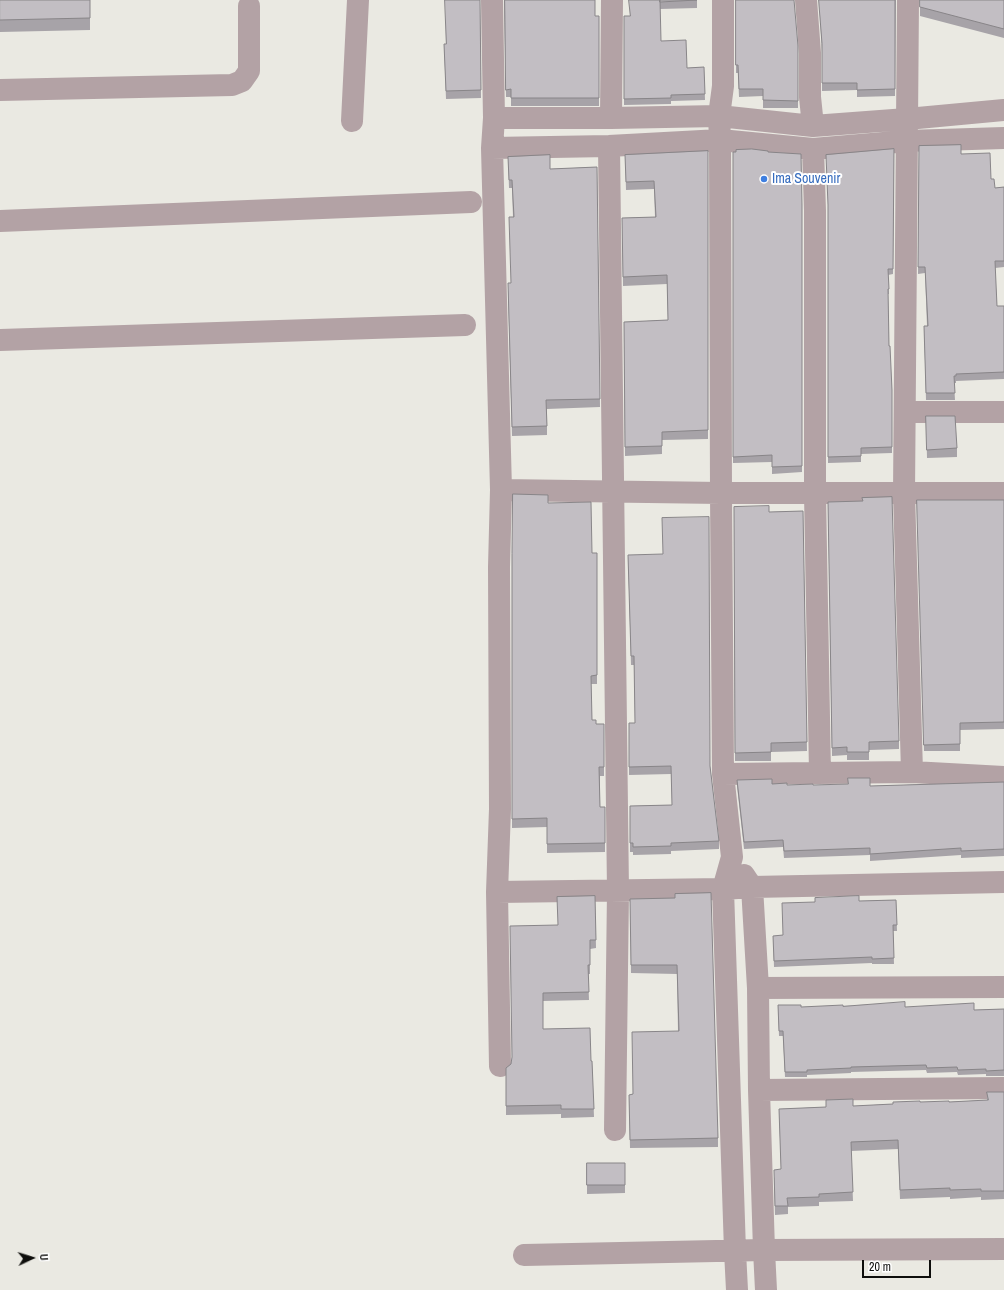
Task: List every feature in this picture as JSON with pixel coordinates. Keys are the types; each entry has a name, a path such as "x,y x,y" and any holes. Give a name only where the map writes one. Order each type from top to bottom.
{"street":[{"path":"352,121 358,0"},
{"path":"492,0 494,118 492,148 501,490 499,567 500,809 497,892 500,1066"},
{"path":"611,118 612,0"},
{"path":"723,0 723,86 719,116 721,494 724,774 732,857 724,889 737,1290"},
{"path":"806,0 810,53 810,97 813,126"},
{"path":"908,0 904,493 912,772"},
{"path":"0,90 232,85 242,81 249,71 250,6"},
{"path":"494,118 719,116 813,126 1004,110"},
{"path":"492,148 609,146 720,140 813,149 907,141 1004,138"},
{"path":"609,146 618,891 615,1130"},
{"path":"813,149 815,211 815,494 820,773"},
{"path":"0,221 471,202"},
{"path":"0,340 465,325"},
{"path":"905,412 1004,412"},
{"path":"501,490 721,494 1004,493"},
{"path":"724,774 912,772 1004,777"},
{"path":"732,857 752,887 758,988 759,1090 766,1290"},
{"path":"497,892 724,889 752,887 1004,882"},
{"path":"758,988 1004,987"},
{"path":"759,1090 1004,1088"},
{"path":"524,1255 735,1250 1004,1249"}],"building":[{"path":"0,0 90,0 90,18 0,20"},
{"path":"445,0 480,0 481,90 446,91 444,44 446,44"},
{"path":"505,0 595,0 595,16 599,16 599,98 511,98 511,89 506,90"},
{"path":"629,0 660,0 661,41 686,40 687,68 704,67 705,94 671,95 671,98 624,99 624,16 630,16"},
{"path":"660,0 697,0 660,2"},
{"path":"736,0 794,0 798,46 798,101 763,100 763,89 739,89 738,65 736,65"},
{"path":"819,0 895,0 895,89 857,90 857,83 822,83 822,44"},
{"path":"920,0 1004,0 1004,29 920,7"},
{"path":"961,145 961,154 990,153 991,179 994,179 995,188 1004,187 1004,261 995,261 997,306 1004,306 1004,372 956,374 956,376 954,376 955,393 926,393 924,326 928,326 925,267 918,267 919,146"},
{"path":"752,149 768,152 801,154 802,466 772,467 772,455 733,457 733,152 736,152 736,150"},
{"path":"894,149 893,269 888,269 889,346 892,390 892,447 861,448 861,456 828,457 828,205 826,155"},
{"path":"708,151 708,430 662,432 662,446 625,447 624,322 668,320 667,275 623,277 622,218 656,217 654,181 626,182 625,155"},
{"path":"550,155 550,169 597,167 600,399 546,400 547,426 512,427 508,283 511,283 509,217 514,217 512,180 509,180 508,157"},
{"path":"926,416 955,416 957,448 927,450"},
{"path":"513,494 548,495 548,503 591,502 592,553 597,553 597,675 591,676 592,720 596,720 596,724 604,724 604,767 599,767 600,807 605,807 605,843 547,844 547,818 512,819"},
{"path":"892,497 899,741 869,742 869,752 847,752 847,747 832,748 828,502 863,501 862,498"},
{"path":"917,500 1004,500 1004,722 960,723 960,744 924,745"},
{"path":"769,506 769,512 803,511 807,742 771,743 771,752 735,753 734,507"},
{"path":"709,517 710,766 719,841 671,843 671,846 633,847 633,843 630,843 630,806 672,805 671,766 629,767 629,723 635,723 634,656 631,656 628,555 663,554 662,518"},
{"path":"848,778 870,778 870,786 1004,782 1004,849 961,851 961,848 870,854 870,848 784,851 783,840 744,842 737,780 772,779 772,784 787,783 787,785 813,785 848,784"},
{"path":"711,893 718,1138 630,1140 629,1095 633,1094 632,1032 679,1031 677,965 631,965 630,899 675,898 675,894"},
{"path":"595,896 596,940 590,940 590,965 588,965 589,992 543,993 543,1029 590,1028 594,1109 561,1109 561,1105 506,1106 506,1068 511,1064 512,1057 510,926 558,925 557,897"},
{"path":"859,896 859,901 896,900 897,925 893,925 894,958 872,959 872,957 774,961 773,936 783,935 782,903 815,902 815,898"},
{"path":"905,1002 905,1007 974,1003 974,1010 1004,1009 1004,1070 958,1070 957,1067 927,1068 926,1065 851,1067 807,1070 807,1072 785,1072 783,1031 779,1031 778,1005 801,1005 801,1007"},
{"path":"987,1092 1004,1092 1004,1191 981,1191 981,1189 950,1190 950,1188 900,1190 898,1140 851,1142 853,1192 819,1194 819,1197 787,1198 788,1206 775,1206 774,1170 781,1169 779,1109 826,1107 826,1100 853,1099 853,1106 893,1104 893,1102 988,1100"},
{"path":"587,1163 625,1163 625,1185 587,1185"}],"place":[{"name":"Ima Souvenir","path":"764,179"}]}
